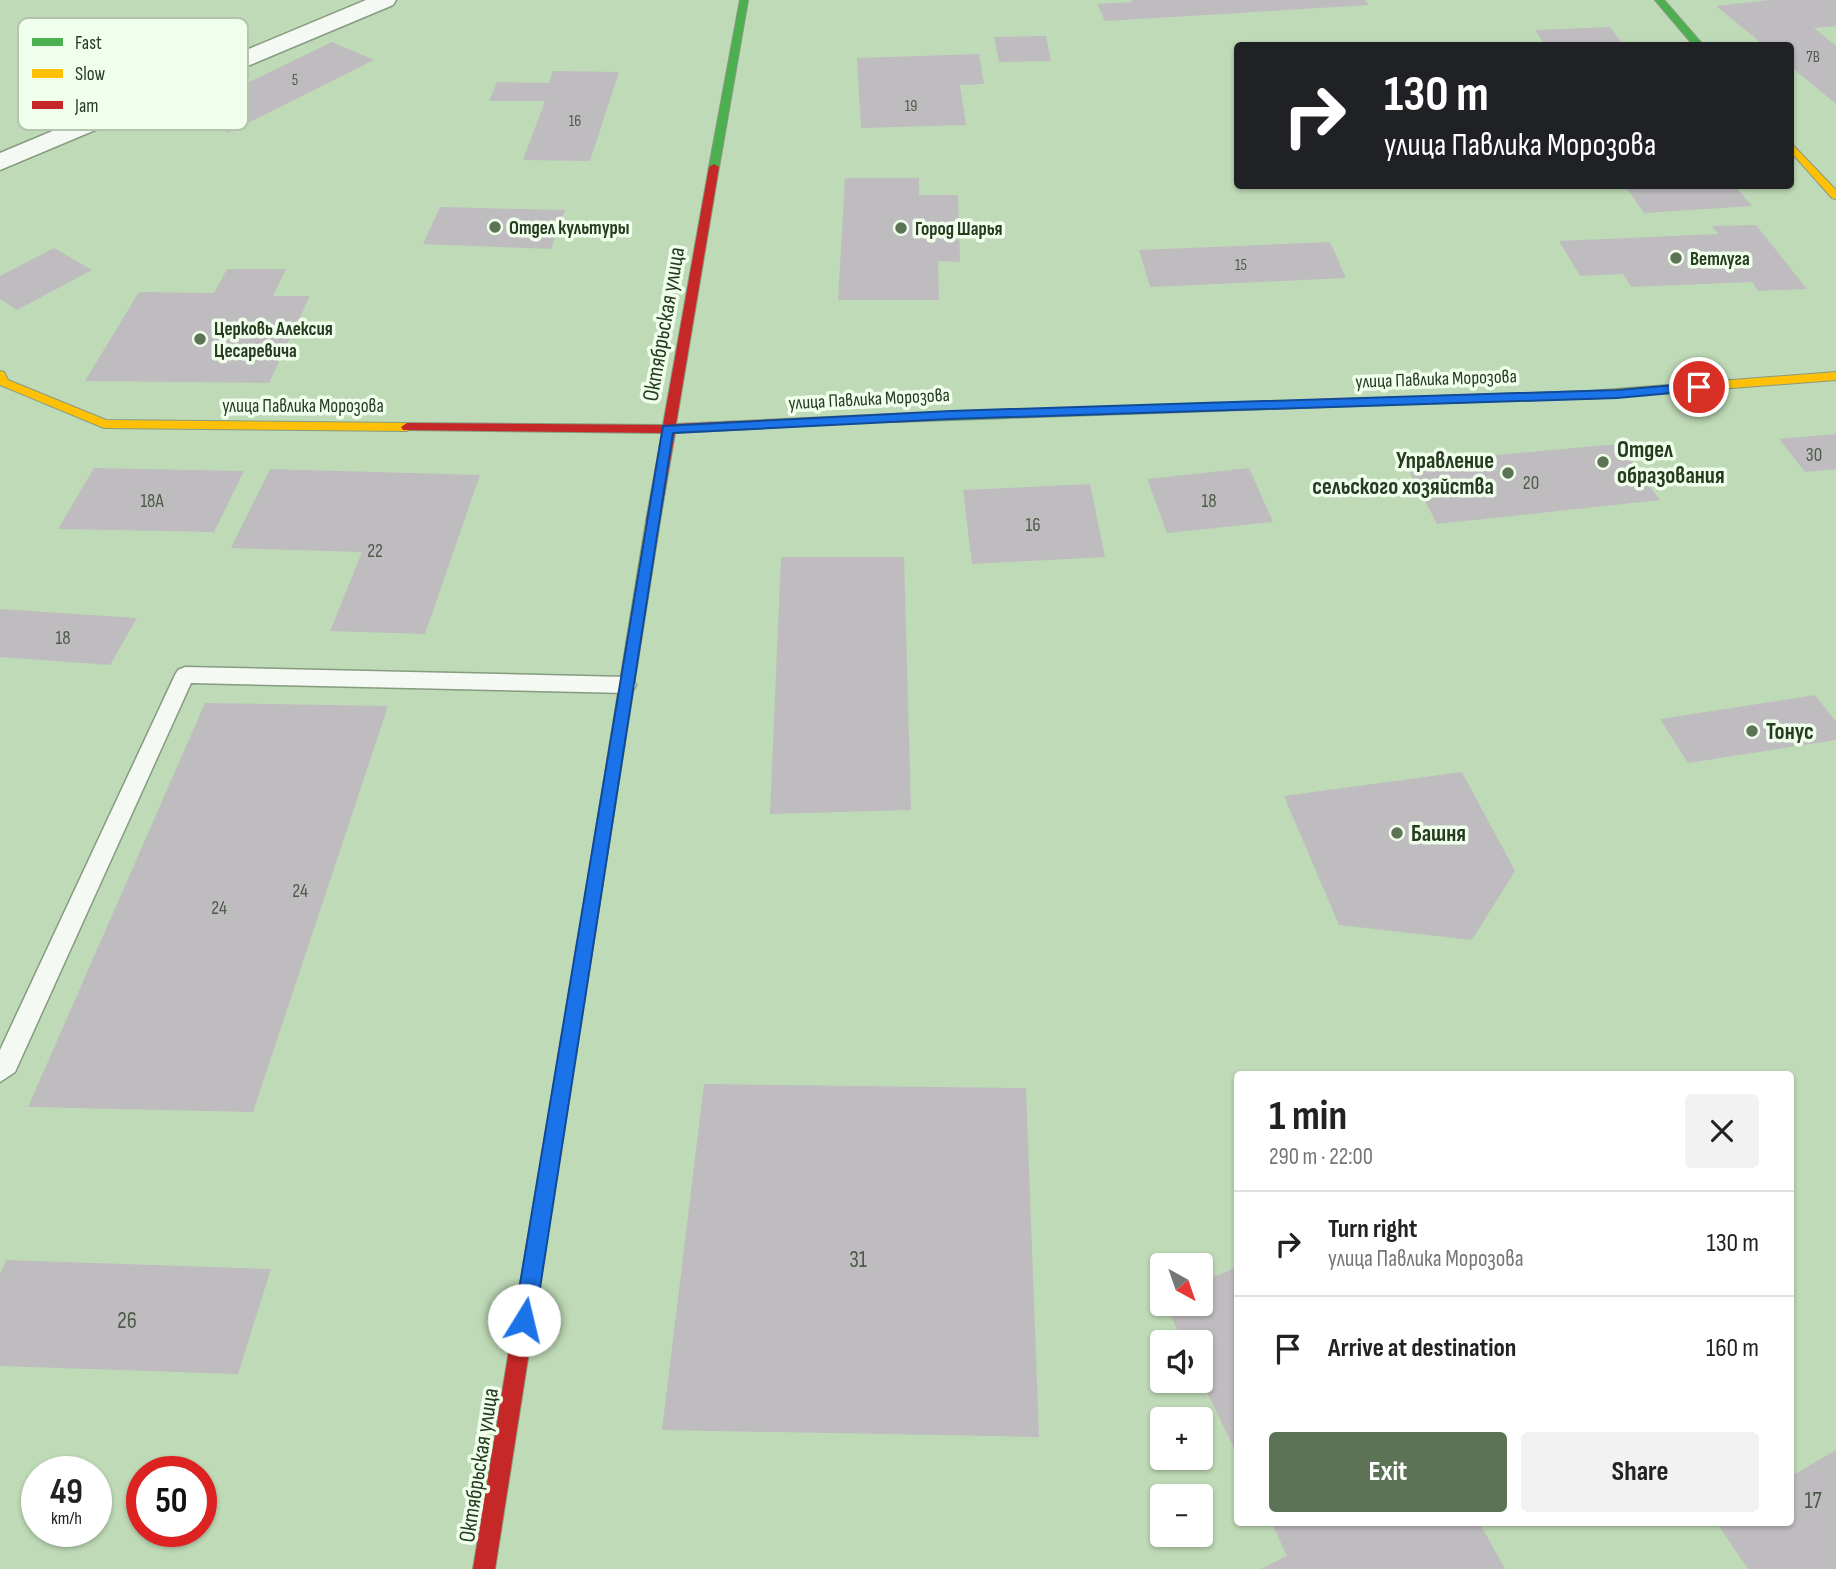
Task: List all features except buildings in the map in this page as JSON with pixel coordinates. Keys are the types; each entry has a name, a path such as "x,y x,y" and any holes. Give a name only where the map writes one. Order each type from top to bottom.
{"street":[{"path":"248,58 385,0"},
{"name":"Октябрьская улица","path":"484,1569 667,429 744,0"},
{"path":"1659,0 1696,42"},
{"path":"0,162 76,130"},
{"path":"1794,149 1836,196"},
{"name":"улица Павлика Морозова","path":"1,380 104,424 667,429 950,415 1617,394 1836,376"}],"lane":[{"path":"0,1070 6,1064 185,675 626,685"}],"traffic: fast":[{"path":"714,167 744,0"},
{"path":"1659,0 1696,42"},
{"path":"894,418 1590,395"},
{"path":"524,1320 588,927"}],"traffic: slow":[{"path":"1794,149 1836,196"},
{"path":"0,375 3,382 104,424 407,427"},
{"path":"1590,395 1836,376"},
{"path":"588,927 653,521"}],"traffic: jam":[{"path":"653,521 714,167"},
{"path":"407,427 668,429 894,418"},
{"path":"484,1569 524,1320"}],"place":[{"name":"Отдел культуры","path":"495,227"},
{"name":"Город Шарья","path":"901,228"},
{"name":"Ветлуга","path":"1676,258"},
{"name":"Церковь Алексия Цесаревича","path":"200,339"},
{"name":"Отдел образования","path":"1603,462"},
{"name":"Управление сельского хозяйства","path":"1508,473"},
{"name":"Тонус","path":"1752,731"},
{"name":"Башня","path":"1397,833"}],"route":[{"path":"524,1320 667,429 950,415 1617,394 1699,387"}]}
